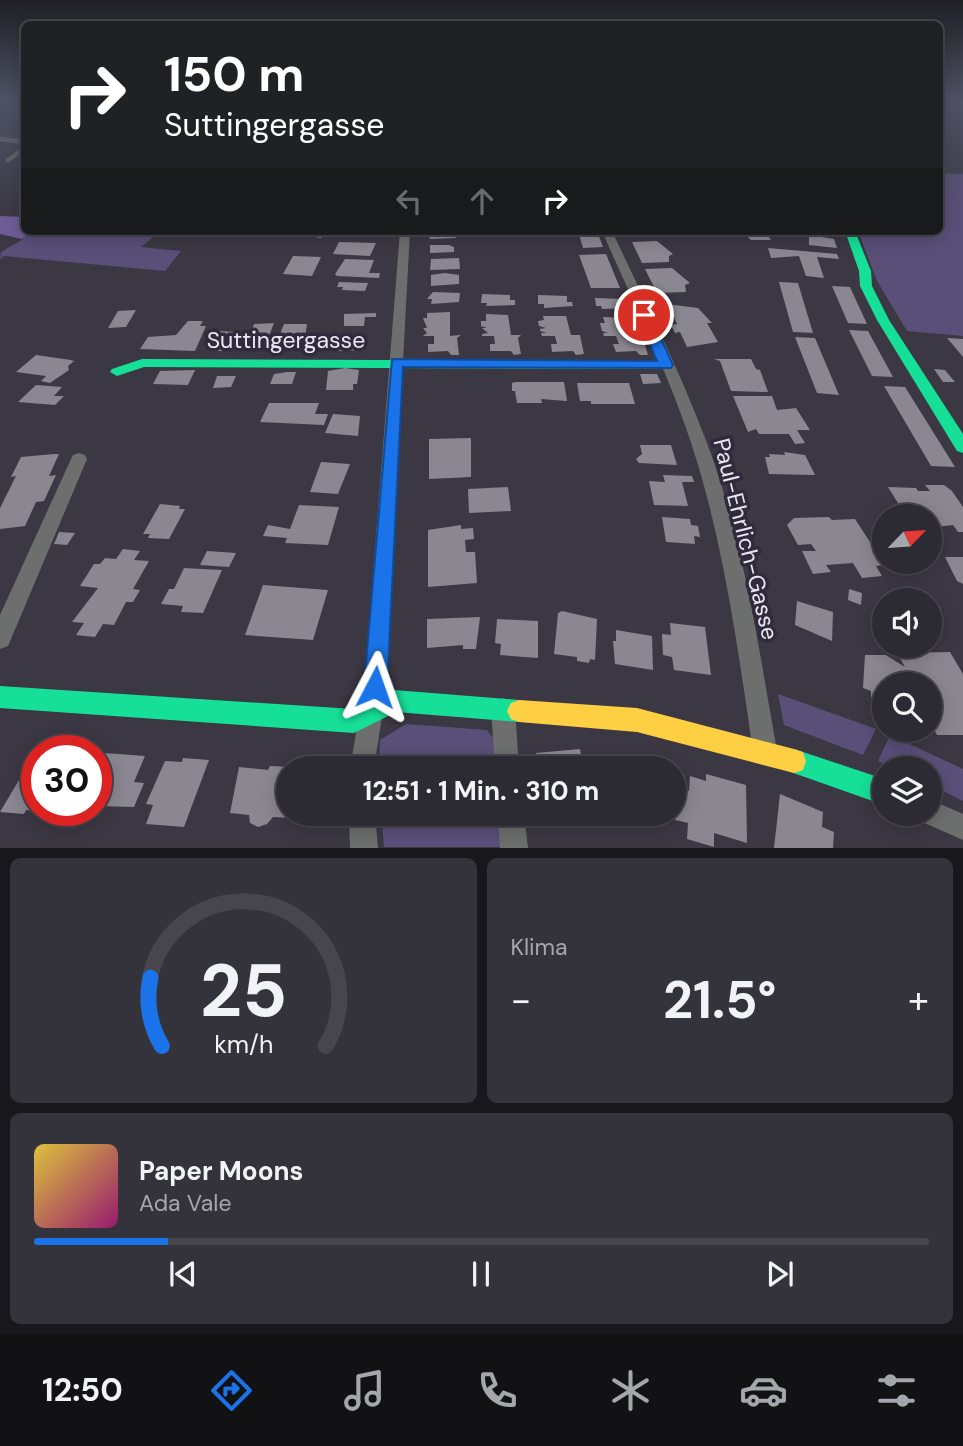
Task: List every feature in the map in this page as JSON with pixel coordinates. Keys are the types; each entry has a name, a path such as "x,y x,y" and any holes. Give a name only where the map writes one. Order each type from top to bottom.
{"street":[{"path":"362,756 363,741 373,712 405,235"},
{"name":"Paul-Ehrlich-Gasse","path":"609,235 693,428 718,508 741,609 765,751"},
{"path":"852,235 865,271 866,286 883,320 963,447"},
{"name":"Suttingergasse","path":"117,372 142,363 666,365"},
{"path":"0,639 79,459"},
{"path":"0,697 354,721 394,701 637,720 765,751 872,788"},
{"path":"503,709 506,756"},
{"path":"942,817 963,827"},
{"path":"363,826 364,848"},
{"path":"512,826 514,848"}],"lane":[{"path":"8,160 21,151"}],"shaded area":[{"path":"943,173 963,174 963,336 907,331 877,281 860,235 943,235"},
{"path":"0,216 21,217 21,235 30,235 22,239 0,234"},
{"path":"30,235 155,235 141,247 181,251 165,271 4,256 0,260 1,252"},
{"path":"778,694 872,728 872,737 863,755 784,725"},
{"path":"406,724 487,730 493,738 495,756 379,756 380,740"},
{"path":"887,742 905,742 935,756 880,756"},
{"path":"942,759 963,769 963,801 942,790"},
{"path":"382,826 500,826 501,847 384,847"}],"building":[{"path":"303,235 324,235 321,238"},
{"path":"428,235 456,235 456,238 430,239"},
{"path":"579,235 598,235 603,247 583,248"},
{"path":"746,235 768,235 771,240 751,240"},
{"path":"809,235 834,239 837,248 809,245"},
{"path":"657,241 673,254 669,256 669,262 642,263 632,242"},
{"path":"339,242 376,243 370,256 333,254"},
{"path":"430,245 449,245 454,247 454,252 430,253"},
{"path":"768,248 837,254 839,259 817,257 824,278 806,276 799,256 771,258"},
{"path":"606,254 620,288 591,288 579,255"},
{"path":"293,256 321,257 312,276 283,274"},
{"path":"459,258 460,269 430,270 431,259"},
{"path":"345,259 374,260 369,273 380,273 379,278 337,276 335,274"},
{"path":"672,268 690,283 685,285 686,292 657,293 645,269"},
{"path":"431,275 459,275 459,284 431,286"},
{"path":"339,282 368,283 365,291 342,290 343,287 337,287"},
{"path":"779,282 798,283 813,333 793,332"},
{"path":"832,286 850,287 867,324 848,323"},
{"path":"433,292 460,293 459,302 431,304 432,299 427,299"},
{"path":"482,294 510,295 510,300 515,300 515,305 486,306 487,303 481,303"},
{"path":"538,295 567,296 567,302 572,302 573,306 544,308 544,304 538,304"},
{"path":"595,298 623,299 630,308 602,309 601,306 596,306"},
{"path":"667,304 698,308 712,323 707,323 718,342 687,347 680,332 675,333 671,325 677,324"},
{"path":"136,310 126,327 108,328 118,311"},
{"path":"450,312 450,336 461,335 457,338 459,355 451,355 448,351 428,352 428,344 434,344 434,336 423,336 427,333 423,328 427,328 423,318 427,318 427,313"},
{"path":"376,313 376,317 365,317 364,326 344,326 344,314"},
{"path":"486,314 508,315 511,335 521,335 518,338 521,354 490,351 490,344 495,344 494,336 482,336 488,333 482,328 487,328 481,326 481,321 486,321"},
{"path":"543,316 566,316 571,335 580,335 584,354 576,355 573,351 552,352 551,344 557,344 555,336 542,336 541,333 547,333 540,331 546,328 539,326 538,321 544,320"},
{"path":"603,317 626,318 633,335 642,335 648,355 640,355 636,351 616,352 613,344 619,344 616,336 604,336 603,333 608,333 602,331 600,323 605,323"},
{"path":"188,321 203,321 200,326 206,326 195,351 140,349 148,337 176,335"},
{"path":"274,323 267,341 263,341 260,347 247,347 254,324"},
{"path":"284,324 307,324 303,348 294,348 296,344 276,344"},
{"path":"849,330 868,331 893,377 872,376"},
{"path":"217,331 238,332 229,351 210,351"},
{"path":"364,335 362,350 334,351 341,336"},
{"path":"795,337 815,338 839,395 817,393"},
{"path":"947,338 963,339 963,357 953,345"},
{"path":"36,355 74,361 68,366 69,370 50,383 41,381 46,376 16,372"},
{"path":"714,359 751,359 756,369 760,370 768,392 731,391 720,361"},
{"path":"345,368 359,370 357,384 353,384 353,390 326,390 328,371"},
{"path":"934,369 945,370 955,382 943,382"},
{"path":"195,370 188,385 153,384 160,371"},
{"path":"296,372 292,384 270,384 274,374"},
{"path":"640,374 657,374 661,383 643,384"},
{"path":"217,376 236,376 231,387 213,388"},
{"path":"515,382 564,382 567,401 541,399 542,403 517,403 515,391 512,391 512,383"},
{"path":"577,383 629,383 635,404 591,404 591,401 580,401"},
{"path":"36,385 62,387 54,396 64,396 55,405 18,402"},
{"path":"884,386 905,387 955,467 931,466"},
{"path":"733,396 772,396 777,410 796,408 810,430 797,430 805,443 795,444 789,434 759,434 756,429 748,432"},
{"path":"269,403 319,403 315,414 328,414 324,425 260,422"},
{"path":"333,414 360,416 358,436 325,433"},
{"path":"471,438 471,477 429,479 429,439"},
{"path":"640,445 671,445 677,465 639,463 636,459 642,454"},
{"path":"784,452 805,455 815,475 769,474 765,457 770,457 769,454 785,455"},
{"path":"59,454 49,476 56,475 44,501 36,502 25,526 0,529 0,508 16,476 11,477 21,457"},
{"path":"321,462 350,464 338,494 310,492"},
{"path":"663,475 692,476 694,482 682,482 688,506 654,505 649,481 665,482"},
{"path":"925,485 944,485 952,491 963,507 963,532 958,532 953,525 942,526 942,504 899,504 888,487 930,491"},
{"path":"508,487 511,511 469,513 468,489"},
{"path":"160,504 185,509 169,539 148,538 150,534 143,534"},
{"path":"299,505 339,507 328,545 285,543 287,538 263,536 268,525 290,529"},
{"path":"662,517 690,519 691,525 698,526 700,537 694,536 695,544 666,542"},
{"path":"794,518 855,519 872,545 872,574 882,576 862,578 853,563 826,565 831,572 813,574 802,551 816,551 811,544 798,545 787,525"},
{"path":"461,525 461,529 473,528 474,539 465,540 466,552 475,552 477,583 428,587 428,530"},
{"path":"59,532 75,533 67,545 54,544"},
{"path":"123,549 140,551 134,560 149,561 133,589 140,590 133,602 126,602 114,625 103,624 95,637 76,635 84,623 72,622 98,588 80,586 94,564 100,564 105,558 116,559"},
{"path":"207,551 236,553 229,567 200,565"},
{"path":"945,557 963,557 963,584 957,581"},
{"path":"184,568 222,570 203,613 181,612 183,606 161,604 169,589 174,589"},
{"path":"263,585 328,590 313,640 245,635"},
{"path":"849,589 862,593 861,605 848,600"},
{"path":"797,601 833,612 832,641 795,625"},
{"path":"562,611 597,619 595,660 590,659 589,663 577,661 577,657 554,654 558,613"},
{"path":"480,617 476,649 463,649 463,645 427,648 427,619"},
{"path":"497,619 538,621 538,658 500,655 501,644 495,643"},
{"path":"670,623 705,627 711,675 674,670 672,657 663,655 662,634 671,635"},
{"path":"616,630 652,636 653,670 615,664 613,641 616,641"},
{"path":"942,652 950,652 963,674 963,735 942,735 942,672 872,672 872,697 871,691 863,688 865,655 872,655 872,658 891,658 905,667 900,658 942,658"},
{"path":"580,749 581,756 536,756 536,753"},
{"path":"112,754 145,756 134,782 144,783 134,807 112,806"},
{"path":"183,758 209,760 184,827 146,824 153,805 146,804 165,761 182,762"},
{"path":"270,766 276,766 276,817 258,827 250,823 249,815 230,813 239,767 268,770"},
{"path":"706,774 746,785 747,843 714,833 714,847 687,839 686,790 689,791 690,776 706,781"},
{"path":"21,777 21,814 0,812"},
{"path":"780,794 823,812 822,827 834,832 833,848 774,848"}],"traffic: fast":[{"path":"852,235 865,271 866,286 883,320 963,447"},
{"path":"117,372 142,363 666,365"},
{"path":"0,697 354,721 394,701 519,711"},
{"path":"794,761 872,788"}],"traffic: slow":[{"path":"519,711 637,720 794,761"}],"route":[{"path":"375,687 397,362 666,365 644,315"}]}
